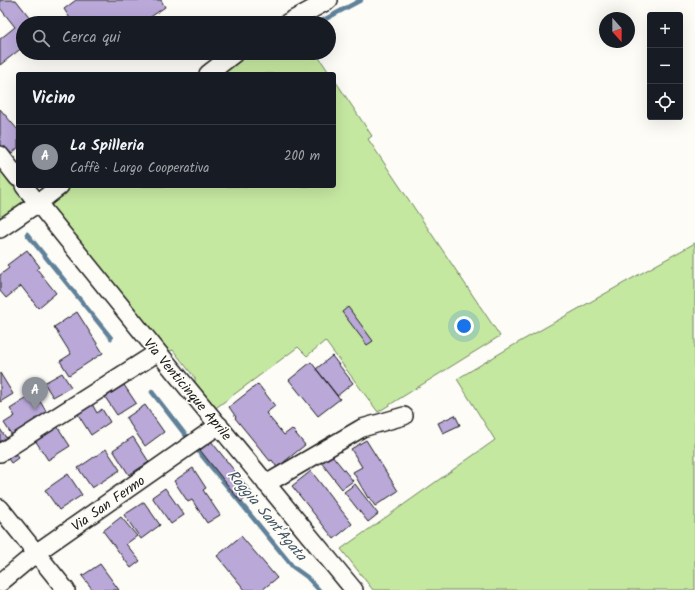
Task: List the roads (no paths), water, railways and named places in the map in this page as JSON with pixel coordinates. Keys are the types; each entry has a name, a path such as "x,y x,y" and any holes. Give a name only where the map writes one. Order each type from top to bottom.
{"street":[{"path":"300,16 329,0"},
{"path":"211,72 226,60"},
{"path":"0,155 16,175"},
{"name":"Via Venticinque Aprile","path":"26,188 354,590"},
{"path":"0,229 38,204 58,188"},
{"path":"0,453 158,352"},
{"path":"266,484 362,428 404,416"},
{"name":"Via San Fermo","path":"0,583 36,553 219,426"},
{"path":"0,508 66,590"}],"waterway":[{"path":"331,16 361,0"},
{"name":"Roggia Sant'Agata","path":"27,234 111,338"},
{"name":"Roggia Sant'Agata","path":"152,392 187,437"},
{"name":"Roggia Sant'Agata","path":"199,452 293,567 307,577 319,590"}],"place":[{"name":"La Spilleria","path":"35,410"}]}
